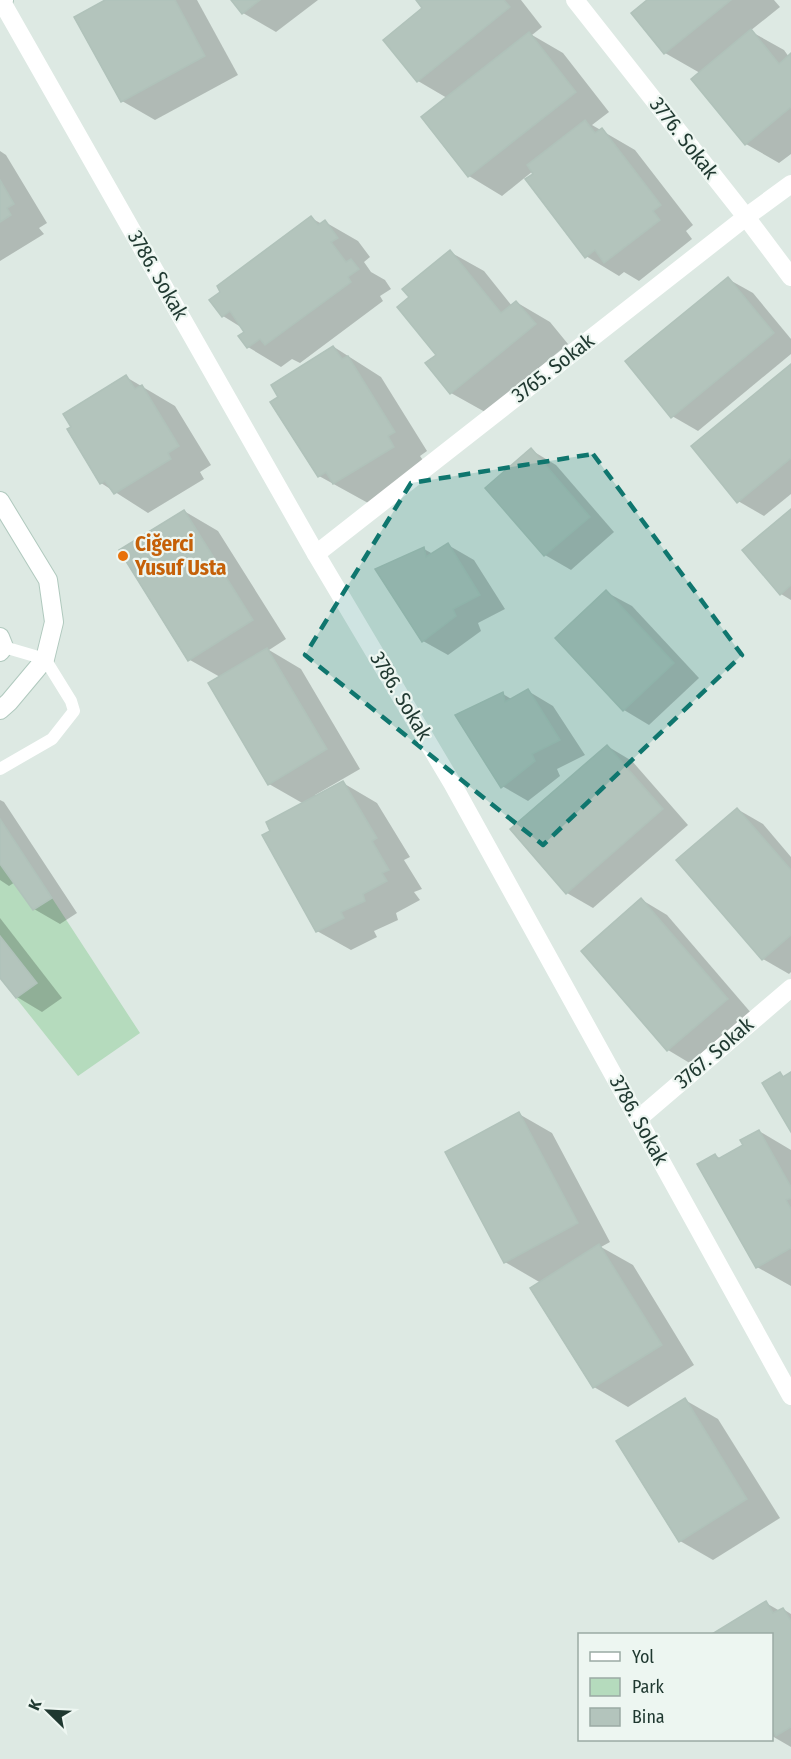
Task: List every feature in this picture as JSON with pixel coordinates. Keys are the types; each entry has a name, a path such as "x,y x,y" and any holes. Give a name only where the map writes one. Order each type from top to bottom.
{"street":[{"name":"3776. Sokak","path":"575,0 791,277"},
{"name":"3786. Sokak","path":"2,2 316,554 453,783 791,1396"},
{"name":"3765. Sokak","path":"316,554 791,184"},
{"path":"0,501 48,580 54,622 45,659 0,710"},
{"name":"3767. Sokak","path":"638,1119 791,988"}],"lane":[{"path":"0,769 52,739 74,711 71,701 45,659 1,645"}],"highlighted area":[{"path":"593,454 742,655 543,845 305,655 411,483"}],"green space":[{"path":"0,864 33,910 52,898 140,1033 78,1076 16,998 37,983 0,936"}],"building":[{"path":"105,0 175,0 205,56 121,102 74,17"},
{"path":"231,0 260,0 242,14"},
{"path":"416,0 504,0 510,7 417,82 383,40 422,8"},
{"path":"647,0 731,0 664,54 631,13"},
{"path":"751,29 779,64 791,53 791,107 745,145 691,79"},
{"path":"529,32 576,92 468,177 421,117"},
{"path":"585,120 595,133 602,128 661,205 653,211 660,220 604,263 595,250 585,258 525,179 533,174 527,165"},
{"path":"0,180 14,204 7,208 11,215 0,222"},
{"path":"311,216 318,225 325,220 338,238 331,242 346,262 351,259 359,269 348,277 351,282 265,345 260,339 247,348 238,336 244,332 230,311 222,317 209,300 220,292 217,286"},
{"path":"450,250 501,313 516,301 536,324 450,394 425,363 436,355 397,307 409,297 402,289"},
{"path":"728,277 774,333 671,418 625,361"},
{"path":"333,346 342,359 348,356 395,432 388,436 394,447 333,484 326,472 318,477 270,402 278,397 271,385"},
{"path":"791,364 791,458 737,503 691,446"},
{"path":"126,375 135,389 142,385 179,446 168,453 171,459 114,494 105,481 100,484 67,429 71,427 63,414"},
{"path":"531,448 590,517 544,556 485,488"},
{"path":"791,509 791,585 780,595 742,550"},
{"path":"184,510 253,620 188,661 119,550"},
{"path":"448,543 480,595 453,609 456,616 422,642 375,569 424,547 426,557"},
{"path":"606,590 674,663 623,711 555,638"},
{"path":"267,648 327,749 268,785 208,683"},
{"path":"528,689 560,740 532,754 535,761 501,788 455,715 503,692 505,702"},
{"path":"607,745 663,809 566,894 510,829"},
{"path":"343,781 377,838 372,841 389,870 382,873 387,881 363,894 365,901 341,912 344,918 316,932 262,835 270,831 266,822"},
{"path":"737,808 791,870 791,935 762,960 676,860"},
{"path":"0,819 52,898 33,910 0,864"},
{"path":"641,898 728,999 667,1051 581,951"},
{"path":"0,936 37,983 16,998 0,978"},
{"path":"780,1072 783,1077 791,1072 791,1132 762,1083"},
{"path":"519,1112 578,1223 504,1263 445,1152"},
{"path":"759,1130 791,1187 791,1198 786,1200 791,1209 791,1248 756,1268 697,1164 715,1154 718,1159 743,1145 740,1140"},
{"path":"599,1244 662,1345 593,1388 530,1288"},
{"path":"685,1398 747,1499 679,1542 616,1441"},
{"path":"766,1601 773,1613 783,1608 791,1621 791,1727 776,1736 773,1731 773,1633 714,1633"}],"place":[{"name":"Ciğerci Yusuf Usta","path":"123,556"}]}
